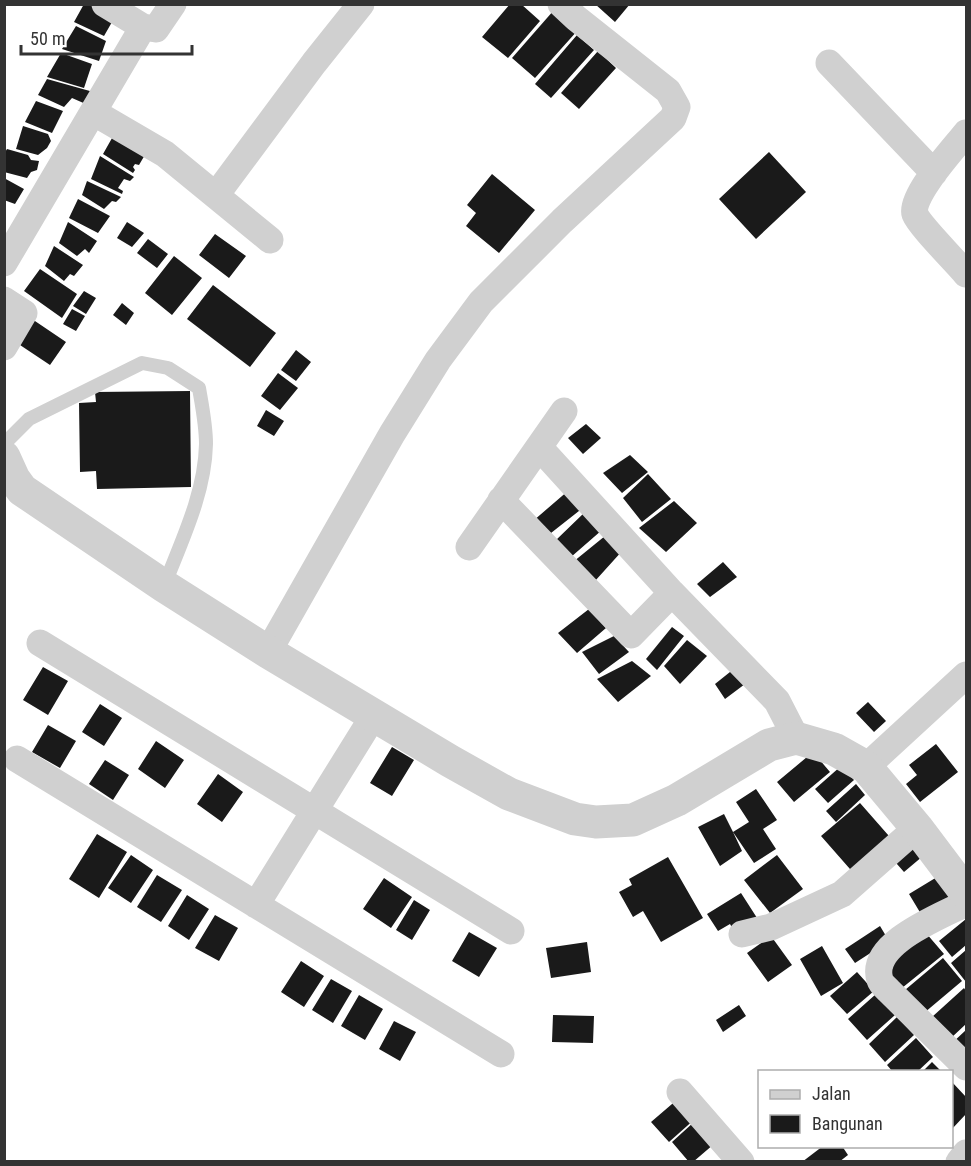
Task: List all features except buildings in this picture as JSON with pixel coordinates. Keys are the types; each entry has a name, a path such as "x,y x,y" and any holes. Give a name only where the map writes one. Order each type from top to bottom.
{"street":[{"path":"105,4 143,27 156,29 173,4"},
{"path":"216,195 361,4"},
{"path":"268,652 392,434 438,360 482,302 562,221 673,118 677,107 668,91 561,4"},
{"path":"4,263 143,27"},
{"path":"829,63 934,173"},
{"path":"93,112 165,154 270,240"},
{"path":"966,133 923,186 915,208 915,214 922,225 966,274"},
{"path":"4,300 24,313 4,347"},
{"path":"469,547 564,411"},
{"path":"539,447 672,593 777,701 796,738"},
{"path":"4,457 22,490 164,586 268,652 509,794 575,819 617,822 649,814 677,800 769,745 796,738 834,749 866,767 917,828 966,893"},
{"path":"501,500 631,635 672,593"},
{"path":"40,643 511,931"},
{"path":"866,767 966,675"},
{"path":"256,905 374,715"},
{"path":"17,759 501,1054"},
{"path":"742,934 771,927 842,894 917,828"},
{"path":"966,903 908,934 891,946 882,959 879,969 880,981 966,1067"},
{"path":"680,1092 741,1161"},
{"path":"959,1161 966,1153"}],"lane":[{"path":"4,444 29,419 142,363 168,368 199,388 206,441 205,461 189,522 164,586"}]}
